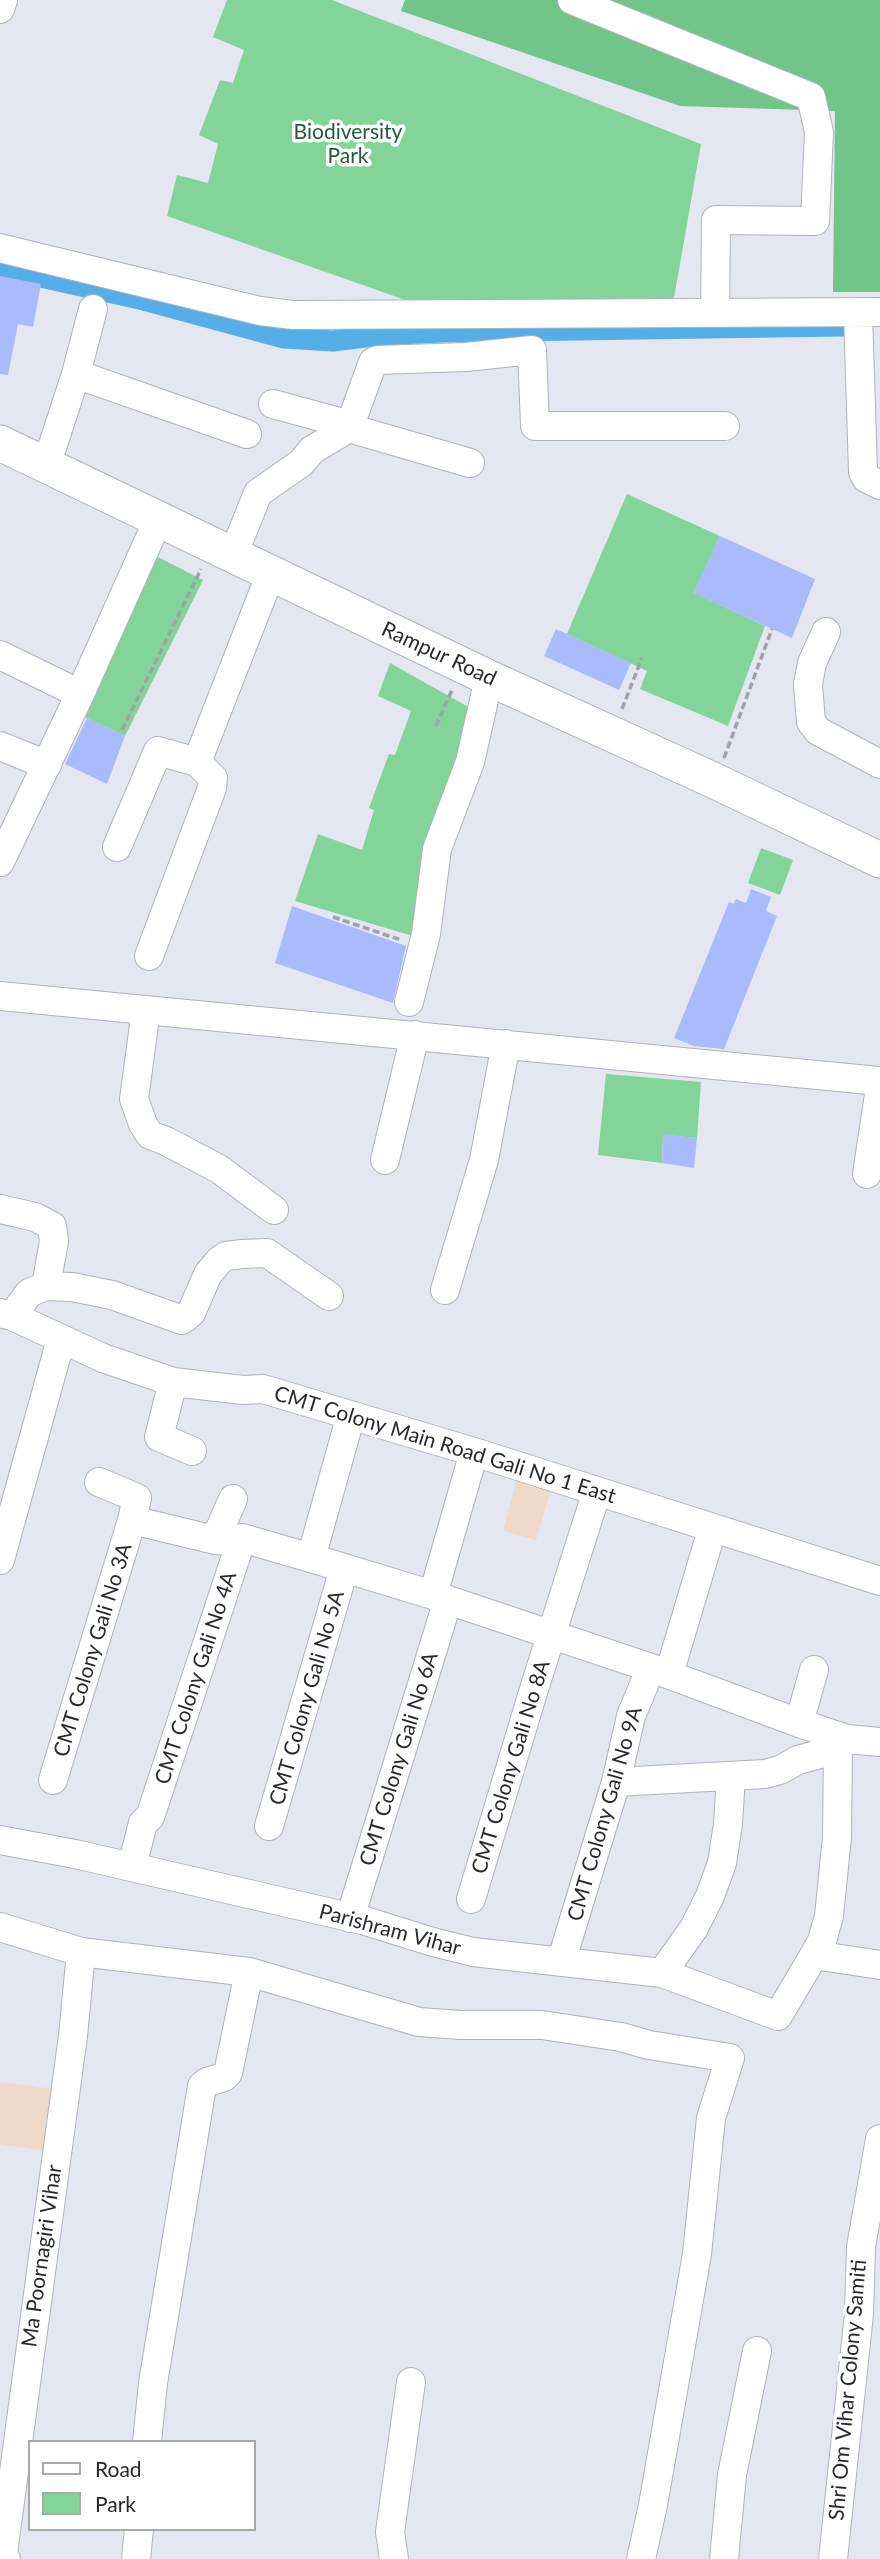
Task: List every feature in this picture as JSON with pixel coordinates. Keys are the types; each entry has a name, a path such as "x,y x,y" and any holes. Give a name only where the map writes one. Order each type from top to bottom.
{"main road":[{"name":"Rampur Road","path":"0,443 476,672 880,860"}],"street":[{"path":"0,9 3,0"},
{"path":"572,0 811,97 820,132 815,221 716,220 715,313"},
{"path":"0,248 260,311 293,315 715,313 864,319 863,472 866,478 880,485"},
{"path":"46,466 76,374 93,309"},
{"path":"223,550 258,493 300,463 312,450 349,427 373,362 377,360 466,357 532,350 535,426 726,426"},
{"path":"76,374 247,434"},
{"path":"273,404 470,463"},
{"path":"0,862 5,834 47,765 158,520"},
{"path":"197,762 271,573"},
{"path":"826,632 812,663 808,684 811,722 818,731 880,764"},
{"path":"0,655 80,694"},
{"path":"409,1002 423,947 437,849 470,762 476,672"},
{"path":"0,746 47,765"},
{"path":"117,847 158,751 197,762 207,769 213,778 212,788 149,956"},
{"path":"0,996 145,1016 505,1051 880,1081"},
{"path":"145,1016 134,1100 150,1135 166,1140 219,1168 274,1210"},
{"path":"386,1160 414,1042"},
{"path":"445,1290 484,1160 505,1051"},
{"path":"867,1174 880,1088"},
{"path":"0,1209 35,1217 52,1226 54,1241 46,1286"},
{"path":"6,1315 29,1293 46,1286 72,1287 112,1295 182,1320 191,1314 208,1274 219,1261 226,1256 267,1253 328,1296"},
{"name":"CMT Colony Main Road Gali No 1 East","path":"6,1315 111,1361 173,1382 243,1390 263,1389 474,1452 712,1530 880,1581"},
{"path":"0,1560 61,1339"},
{"path":"173,1382 159,1437 192,1451"},
{"path":"311,1558 351,1415"},
{"name":"CMT Colony Gali No 6A","path":"350,1918 440,1598 474,1452"},
{"path":"99,1482 137,1498 132,1520 311,1558 440,1598 660,1671 799,1723 842,1744"},
{"name":"CMT Colony Gali No 8A","path":"471,1899 597,1491"},
{"name":"CMT Colony Gali No 4A","path":"132,1867 143,1823 150,1817 229,1539 233,1499"},
{"name":"CMT Colony Gali No 3A","path":"53,1780 132,1520"},
{"name":"CMT Colony Gali No 9A","path":"561,1962 616,1782 631,1716 660,1671 712,1530"},
{"name":"CMT Colony Gali No 5A","path":"269,1826 344,1569"},
{"path":"799,1723 814,1671"},
{"path":"616,1782 765,1774 842,1744 880,1742"},
{"path":"842,1744 831,1895 822,1941 814,1955 880,1965"},
{"path":"662,1973 694,1928 722,1863 731,1776"},
{"name":"Parishram Vihar","path":"0,1840 132,1867 350,1918 473,1952 662,1973 778,2016 814,1955"},
{"path":"0,1927 82,1952 249,1972 419,2022 542,2025 730,2058 710,2118 697,2254 641,2559"},
{"name":"Ma Poornagiri Vihar","path":"6,2559 3,2553 82,1952"},
{"path":"147,2440 153,2383 202,2086 228,2073 249,1972"},
{"name":"Shri Om Vihar Colony Samiti","path":"833,2559 859,2314 861,2247 880,2138"},
{"path":"724,2559 732,2475 758,2351"},
{"path":"394,2559 390,2532 411,2382"},
{"path":"136,2559 139,2531"}],"path":[{"path":"122,730 223,550"},
{"path":"715,781 772,629"},
{"path":"611,733 642,658"},
{"path":"436,726 476,672"},
{"path":"333,917 423,947"}],"shaded area":[{"path":"518,1475 552,1486 536,1540 503,1531"},
{"path":"0,2082 54,2089 45,2151 0,2144"}],"green space":[{"name":"Biodiversity Park","path":"227,0 332,0 701,144 674,298 411,302 167,216 177,175 208,183 218,144 199,135 220,80 233,83 244,50 213,37"},
{"path":"405,0 880,0 880,292 833,292 835,111 680,106 401,11"},
{"path":"627,494 720,536 694,593 765,626 728,726 640,689 647,671 567,634"},
{"path":"154,555 203,580 125,736 76,713"},
{"path":"390,663 472,709 413,936 295,901 318,834 362,850 374,810 369,808 389,754 395,755 411,711 378,696"},
{"path":"761,848 793,860 780,895 748,883"},
{"path":"606,1074 701,1082 697,1138 663,1135 662,1163 598,1155"}],"building":[{"path":"0,276 41,284 33,327 18,324 8,375 0,374"},
{"path":"720,536 815,579 792,638 693,593"},
{"path":"556,629 631,663 619,690 544,656"},
{"path":"87,718 125,736 107,784 65,764"},
{"path":"751,889 771,897 766,911 777,916 724,1049 694,1046 674,1038 729,902 734,904 736,899 746,903"},
{"path":"292,906 406,946 393,1003 275,963"},
{"path":"663,1134 697,1138 694,1168 662,1163"}],"waterway":[{"path":"0,268 144,300 284,338 333,341 441,332 843,326"}]}
